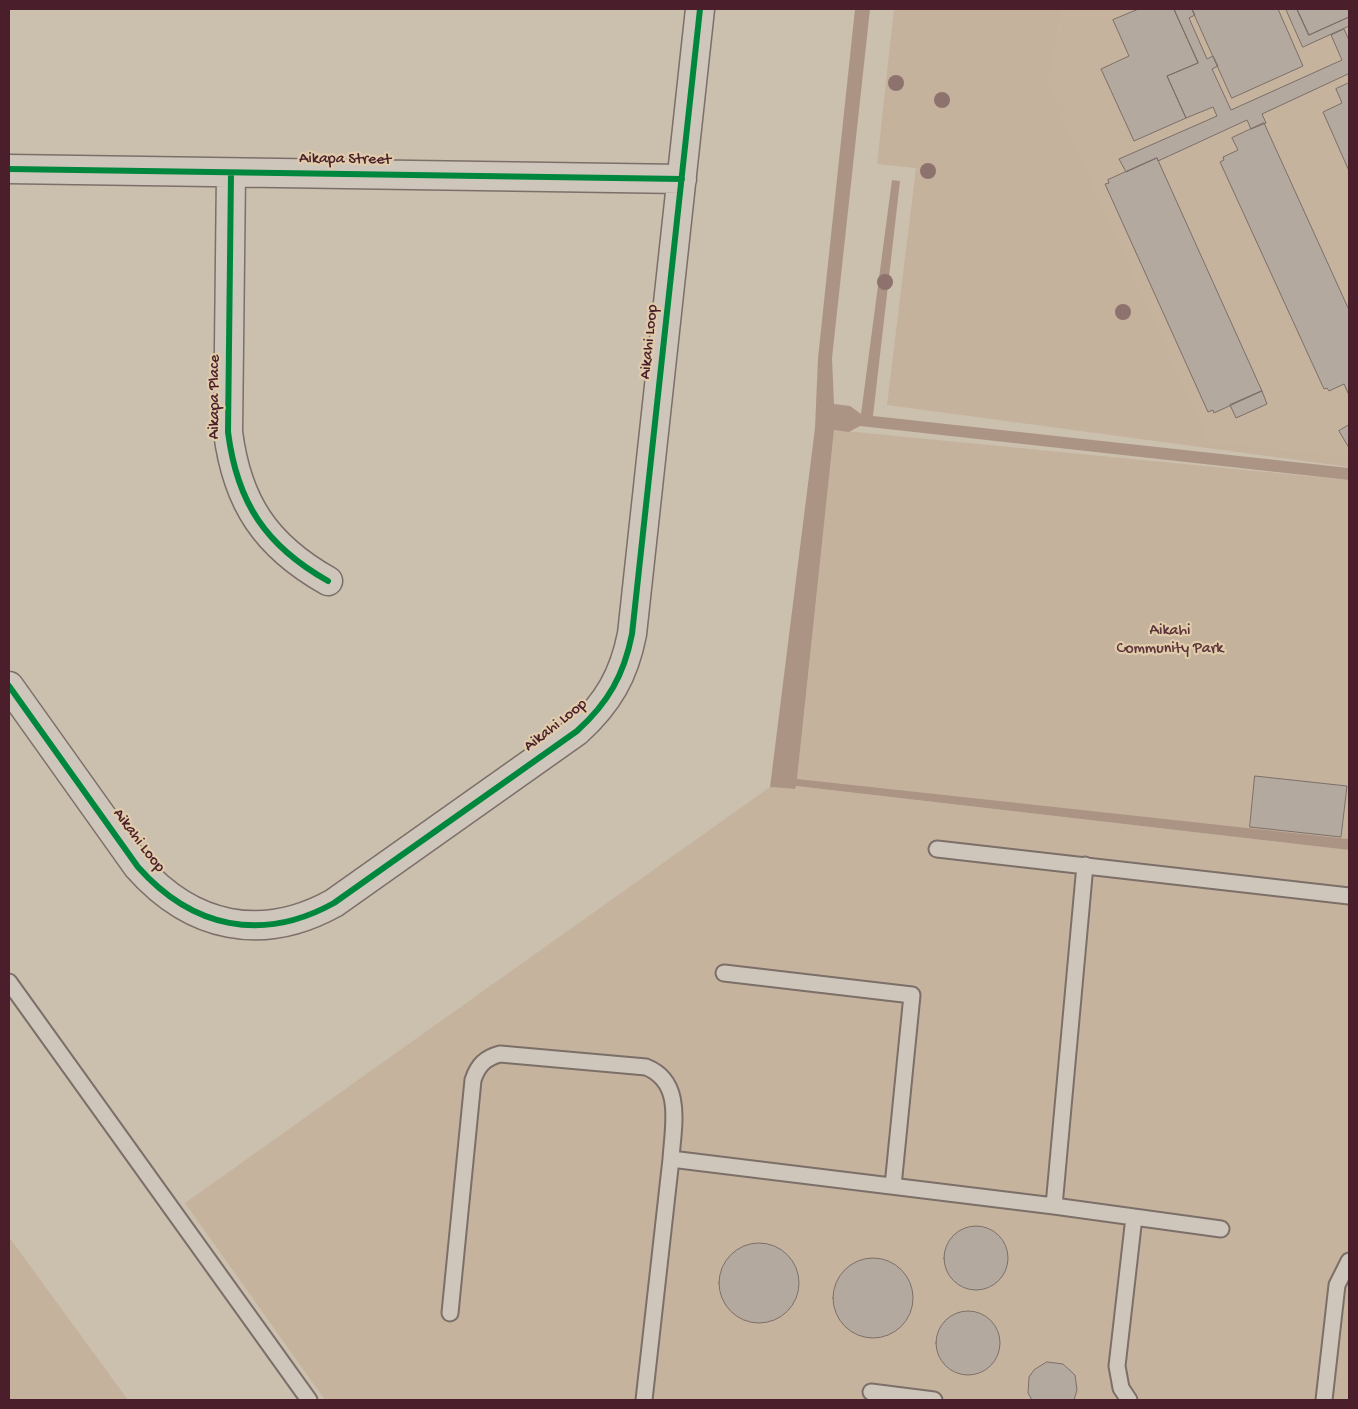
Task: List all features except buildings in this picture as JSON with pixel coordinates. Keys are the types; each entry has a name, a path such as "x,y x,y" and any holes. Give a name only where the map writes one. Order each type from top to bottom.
{"street":[{"name":"Aikahi Loop","path":"9,686 138,867 153,884 171,899 191,911 212,919 242,925 278,924 297,920 334,903 577,731 598,710 615,686 628,658 700,9"},
{"name":"Aikapa Street","path":"9,169 682,178"},
{"name":"Aikapa Place","path":"232,173 228,432 235,472 241,490 253,513 268,534 285,553 306,569 328,581"}],"lane":[{"path":"937,849 1349,896"},
{"path":"1054,1206 1085,865"},
{"path":"724,973 912,995 893,1186"},
{"path":"9,982 309,1400"},
{"path":"450,1313 473,1080 480,1065 500,1054 646,1067 654,1070 667,1081 673,1095 671,1159 644,1400"},
{"path":"671,1159 1054,1206 1221,1229"},
{"path":"1129,1400 1122,1388 1117,1366 1134,1217"},
{"path":"1324,1400 1337,1285 1349,1261"},
{"path":"871,1392 934,1400"}],"shaded area":[{"path":"855,9 870,9 832,358 834,404 850,406 861,414 892,180 900,181 873,416 1349,468 1349,480 860,426 849,432 834,430 797,779 1349,839 1349,850 796,786 795,789 770,787 815,428 818,358"},
{"path":"1062,9 1349,9 1349,456 1209,440 1049,85"},
{"path":"795,786 1349,850 1349,1400 325,1400 185,1203 770,787 794,789"}],"green space":[{"path":"894,9 1062,9 1049,85 1209,440 1349,456 1349,467 887,405 916,168 877,164"},
{"name":"Aikahi Community Park","path":"834,430 1349,480 1349,839 797,780"},
{"path":"9,1237 128,1400 9,1400"}],"cycle path":[{"path":"9,686 138,867 159,888 181,904 205,916 229,923 255,925 281,923 307,915 334,903 577,731 598,710 613,687 624,663 632,634 700,9"},
{"path":"9,169 682,179"},
{"path":"231,173 228,432 232,457 247,501 271,537 287,553 328,581"}]}
